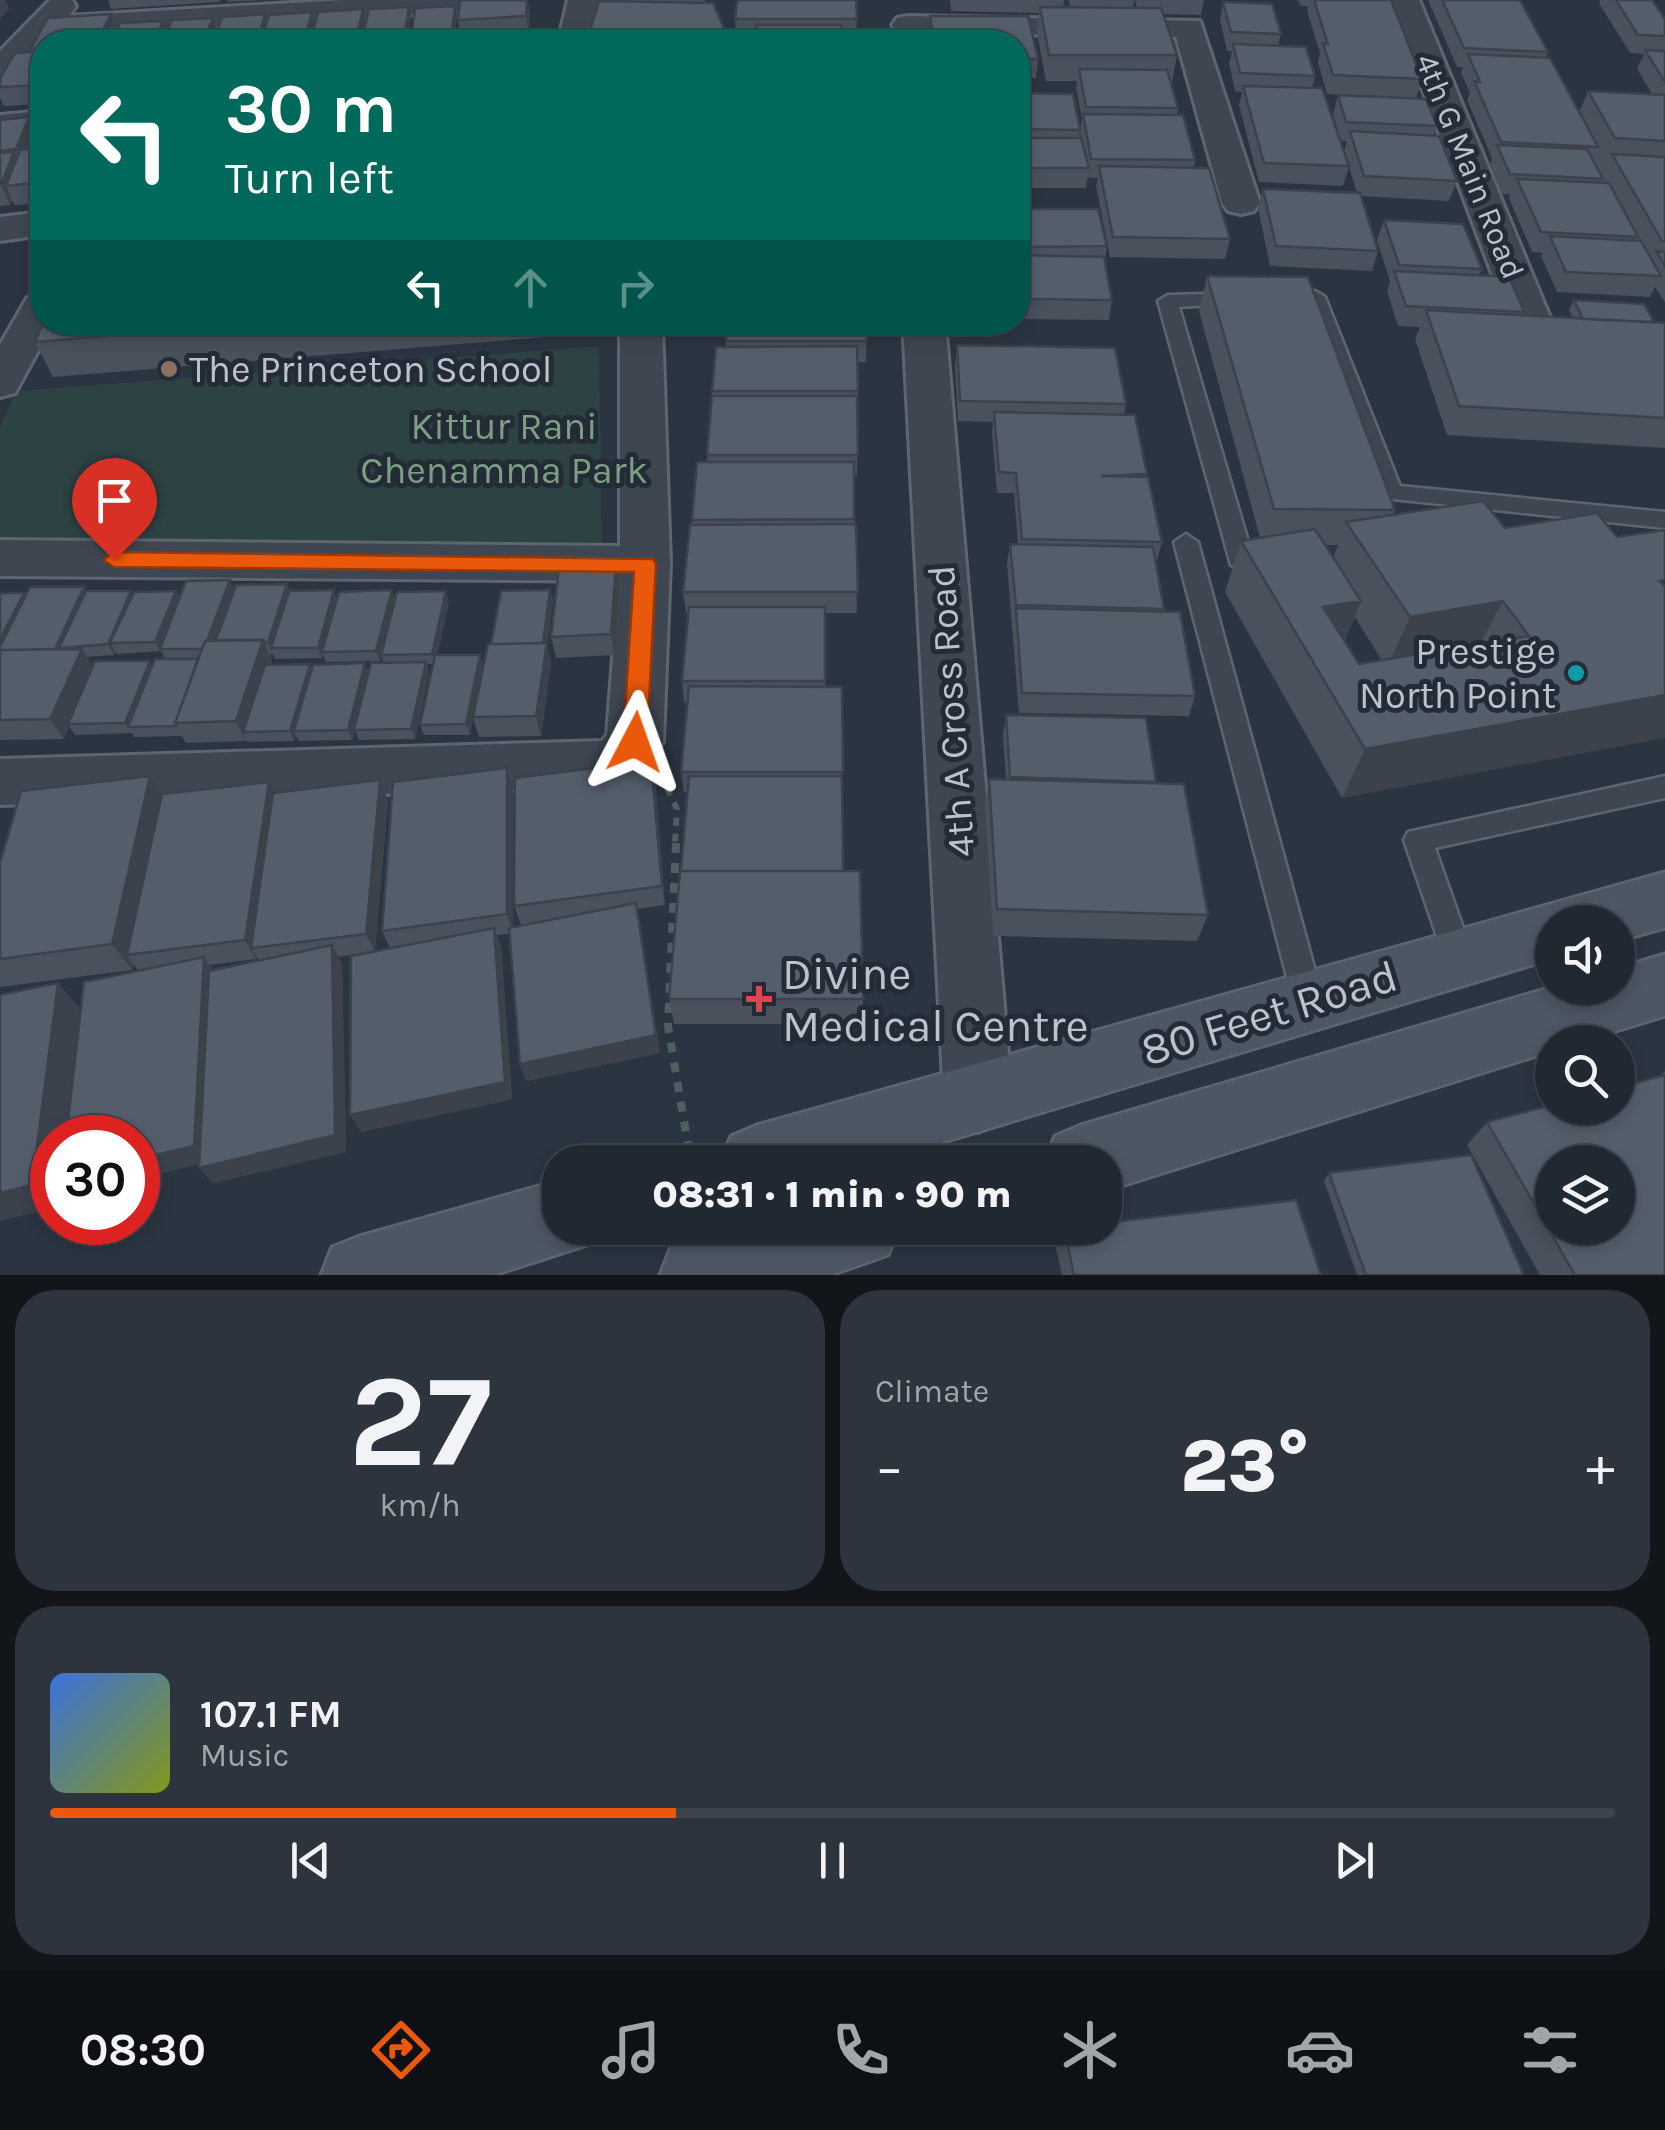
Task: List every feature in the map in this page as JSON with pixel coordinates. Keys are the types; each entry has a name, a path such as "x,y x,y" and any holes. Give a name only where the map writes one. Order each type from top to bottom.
{"main road":[{"path":"1635,908 1665,900"},
{"name":"80 Feet Road","path":"816,1145 1535,935"},
{"path":"1122,1150 1665,985"},
{"path":"360,1275 542,1223"},
{"path":"699,1275 802,1245"}],"street":[{"path":"41,28 66,0"},
{"path":"41,28 501,0"},
{"path":"577,30 583,0"},
{"name":"4th G Main Road","path":"1404,0 1535,332"},
{"path":"908,22 1189,28 1242,203"},
{"path":"0,70 30,39"},
{"path":"0,124 30,122"},
{"path":"0,229 30,225"},
{"path":"0,383 30,329"},
{"path":"0,782 600,765 622,757 635,742 646,564 641,335"},
{"name":"4th A Cross Road","path":"925,335 978,1099"},
{"path":"0,558 646,564"}],"lane":[{"path":"1243,565 1168,301 1316,297 1391,493 1665,520"},
{"path":"1186,542 1308,1000"},
{"path":"1458,956 1418,840 1665,787"}],"path":[{"path":"636,723 677,809 668,1026 688,1145"}],"green space":[{"name":"Kittur Rani Chenamma Park","path":"599,346 602,543 0,543 0,426 17,391"}],"building":[{"path":"460,0 527,0 526,16 458,20"},
{"path":"737,0 856,0 857,19 735,19"},
{"path":"1314,0 1391,0 1422,79 1333,75"},
{"path":"1442,0 1520,0 1548,52 1464,48"},
{"path":"1616,0 1652,0 1665,19 1665,36 1638,35"},
{"path":"599,1 713,3 725,30 590,30"},
{"path":"1223,2 1272,4 1281,34 1231,32"},
{"path":"455,6 452,30 412,30 415,8"},
{"path":"409,7 405,30 364,30 369,9"},
{"path":"1040,7 1161,8 1177,55 1049,55"},
{"path":"363,9 358,30 313,30 318,12"},
{"path":"312,12 307,30 264,30 269,15"},
{"path":"111,14 103,30 41,30 48,18"},
{"path":"265,14 260,30 217,30 222,17"},
{"path":"930,16 1028,16 1038,59 1030,59 1030,30 932,30"},
{"path":"213,18 208,30 167,30 172,20"},
{"path":"163,21 159,30 117,30 120,23"},
{"path":"757,25 841,25 841,30 756,30"},
{"path":"1233,44 1306,47 1315,76 1240,73"},
{"path":"1645,50 1665,51 1665,82"},
{"path":"30,52 30,86 0,87 0,79 15,53"},
{"path":"1468,54 1550,58 1598,147 1501,142 1474,81 1480,82"},
{"path":"1079,69 1167,70 1178,108 1086,107"},
{"path":"1243,86 1322,88 1349,166 1264,163"},
{"path":"1588,91 1665,95 1665,141 1615,138"},
{"path":"1030,93 1073,94 1080,130 1030,129"},
{"path":"1338,95 1426,99 1437,126 1346,122"},
{"path":"1083,114 1183,115 1195,160 1091,159"},
{"path":"29,117 16,149 0,151 0,120"},
{"path":"1350,131 1439,136 1457,181 1364,176"},
{"path":"1030,138 1081,138 1089,168 1030,168"},
{"path":"1497,145 1587,149 1603,179 1510,174"},
{"path":"30,149 30,183 6,186 20,150"},
{"path":"14,152 1,185 0,185 0,153"},
{"path":"1612,154 1665,157 1665,241 1662,241"},
{"path":"1099,166 1209,168 1230,239 1113,237"},
{"path":"1517,179 1609,183 1638,237 1541,232"},
{"path":"1263,189 1360,193 1378,251 1276,246"},
{"path":"1030,209 1098,209 1107,246 1030,247"},
{"path":"1384,220 1463,224 1482,269 1399,265"},
{"path":"1550,236 1641,241 1661,276 1566,272"},
{"path":"1656,251 1665,252 1665,266"},
{"path":"1030,255 1104,257 1112,300 1030,299"},
{"path":"1394,271 1509,277 1524,312 1406,306"},
{"path":"1207,276 1308,277 1395,510 1274,509"},
{"path":"1574,300 1644,304 1654,322 1583,319"},
{"path":"1426,310 1665,323 1665,418 1459,406"},
{"path":"38,335 121,335 35,342"},
{"path":"727,335 867,335 867,341 726,341"},
{"path":"957,345 1115,348 1126,404 960,401"},
{"path":"857,346 858,391 712,391 716,347"},
{"path":"712,396 857,396 858,455 707,455"},
{"path":"994,412 1135,415 1147,474 1101,476 1148,477 1162,542 1022,539 1016,473 999,472"},
{"path":"697,462 854,462 854,519 692,520"},
{"path":"1483,501 1505,528 1597,513 1617,537 1665,530 1665,580 1660,581 1665,587 1665,695 1365,749 1241,541 1315,529 1361,601 1323,607 1359,664 1529,636 1503,601 1410,617 1346,522"},
{"path":"856,524 858,592 683,592 690,525"},
{"path":"1010,544 1153,547 1164,609 1016,605"},
{"path":"616,565 611,634 551,637 559,567"},
{"path":"230,580 202,649 160,649 186,581"},
{"path":"287,584 268,643 216,640 236,585"},
{"path":"30,587 84,587 55,649 0,650 0,647"},
{"path":"334,590 318,648 271,648 289,591"},
{"path":"392,590 376,651 322,652 339,592"},
{"path":"550,590 543,643 491,644 501,591"},
{"path":"86,591 131,591 108,644 59,648"},
{"path":"176,591 155,642 110,643 134,592"},
{"path":"446,591 432,654 381,655 397,592"},
{"path":"0,593 24,593 0,639"},
{"path":"689,607 825,607 825,681 682,681"},
{"path":"1016,608 1180,612 1195,696 1022,693"},
{"path":"263,640 236,721 175,723 205,641"},
{"path":"547,643 536,716 473,717 488,644"},
{"path":"82,649 50,719 0,720 0,650"},
{"path":"435,655 480,655 466,724 420,725"},
{"path":"155,659 198,659 176,726 128,727"},
{"path":"95,661 150,661 125,723 68,724"},
{"path":"426,662 411,729 354,730 371,663"},
{"path":"365,663 348,730 294,731 313,665"},
{"path":"310,664 290,731 243,732 265,665"},
{"path":"689,686 842,687 843,772 681,772"},
{"path":"1006,715 1146,718 1156,782 1010,777"},
{"path":"651,761 662,886 514,906 515,778"},
{"path":"507,768 507,914 382,931 393,782"},
{"path":"150,776 112,944 0,959 0,863 21,791"},
{"path":"689,776 842,776 843,871 681,871"},
{"path":"989,779 1184,784 1208,915 997,909"},
{"path":"380,780 366,934 251,948 273,793"},
{"path":"269,782 245,940 127,955 162,794"},
{"path":"680,871 860,871 863,999 669,999"},
{"path":"636,903 656,1035 520,1064 509,928"},
{"path":"494,928 505,1082 350,1115 351,956"},
{"path":"332,945 335,1135 199,1168 209,971"},
{"path":"204,957 194,1146 160,1154 160,1115 69,1115 84,982"},
{"path":"58,983 41,1115 30,1115 30,1186 0,1193 0,995"},
{"path":"1665,1075 1665,1275 1575,1275 1558,1245 1635,1245 1635,1145 1535,1145 1535,1205 1487,1122 1535,1109 1535,1125 1635,1125 1635,1083"},
{"path":"1471,1155 1524,1275 1366,1275 1329,1173"},
{"path":"1296,1200 1321,1275 1074,1275 1068,1245 1122,1245 1122,1221"}],"place":[{"name":"The Princeton School","path":"169,369"},
{"name":"Prestige North Point","path":"1576,673"},
{"name":"Divine Medical Centre","path":"759,999"}],"route":[{"path":"114,560 646,564 635,742"}]}
